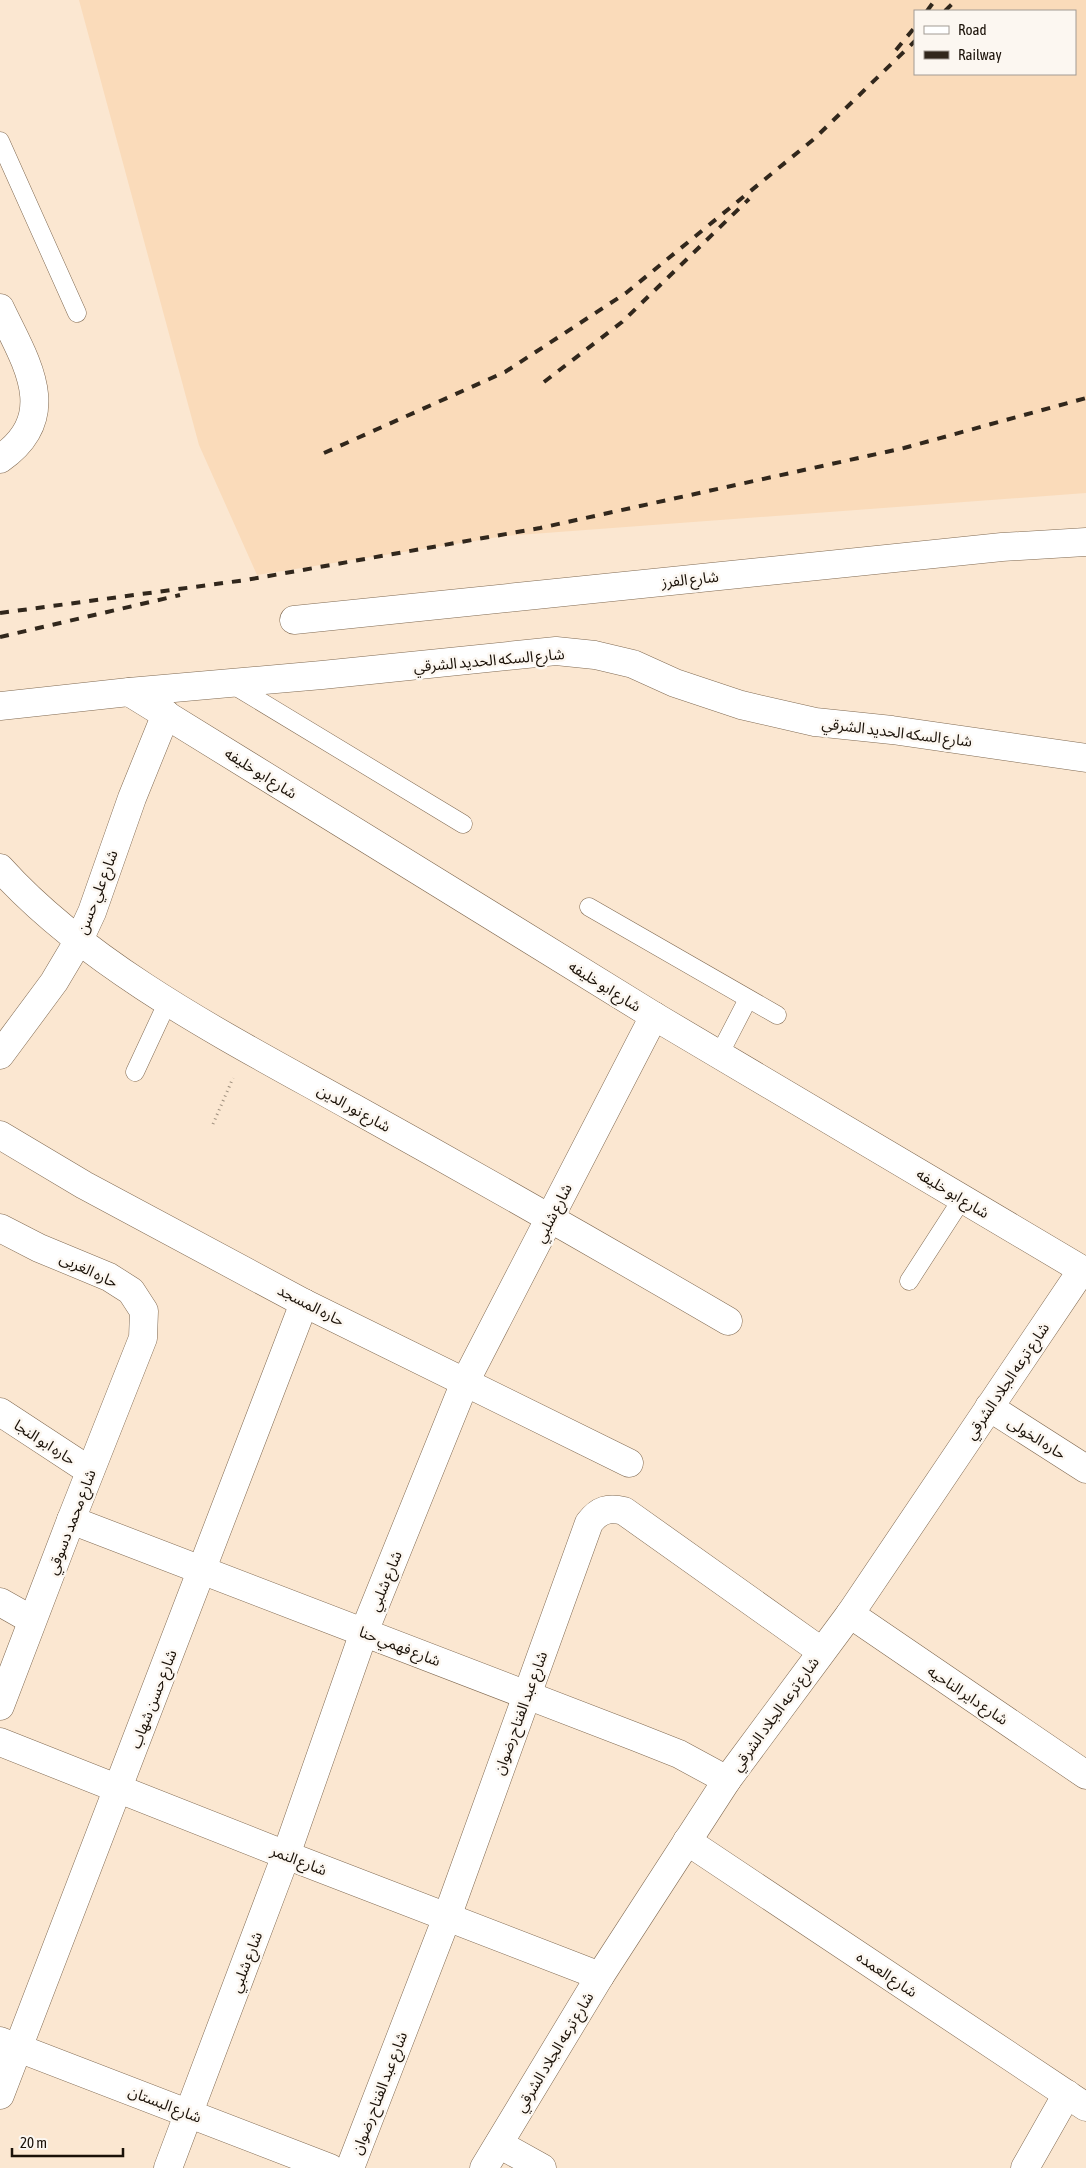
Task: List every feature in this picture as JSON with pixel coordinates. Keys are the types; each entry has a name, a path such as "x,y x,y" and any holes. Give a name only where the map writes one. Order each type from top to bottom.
{"street":[{"path":"0,308 33,377 36,400 32,422 20,443 0,459"},
{"name":"شارع الفرز","path":"294,620 1002,547 1086,542"},
{"name":"شارع السكه الحديد الشرقي","path":"2,708 129,692 566,652 595,655 633,664 675,683 741,705 815,722 892,730 1086,758"},
{"name":"شارع ابو خليفه","path":"129,692 718,1055 1084,1271"},
{"name":"شارع علي حسن","path":"2,1049 54,982 92,912 132,798 166,714"},
{"name":"شارع نور الدين","path":"0,868 40,908 78,940 168,1001 247,1048 551,1218 728,1321"},
{"name":"شارع شلبي","path":"168,2168 286,1855 364,1632 465,1382 654,1016"},
{"name":"حاره المسجد","path":"0,1134 84,1185 304,1303 629,1463"},
{"name":"حاره الغربى","path":"0,1228 39,1248 109,1277 131,1291 144,1311 143,1338"},
{"name":"شارع ترعه الجلاد الشرقي","path":"484,2168 600,1976 727,1780 850,1614 1084,1271"},
{"name":"شارع حسن شهاب","path":"0,2095 9,2044 118,1788 203,1571 304,1303"},
{"name":"شارع محمد دسوقي","path":"0,1706 143,1338"},
{"name":"حاره الخولى","path":"989,1408 1086,1469"},
{"name":"حاره ابو النجا","path":"0,1412 90,1471"},
{"name":"شارع عبد الفتاح رضوان","path":"350,2168 447,1917 526,1694 590,1523 595,1515 604,1510 614,1508 624,1511 822,1651"},
{"name":"شارع فهمي حنا","path":"71,1520 679,1754 727,1780"},
{"path":"0,1602 32,1620"},
{"name":"شارع داير الناحيه","path":"850,1614 1086,1775"},
{"name":"شارع النمر","path":"0,1742 600,1976"},
{"name":"شارع العمده","path":"688,1841 1077,2100"},
{"name":"شارع البستان","path":"9,2044 330,2168"},
{"path":"1025,2168 1077,2100"},
{"path":"499,2144 542,2168"}],"lane":[{"path":"0,141 77,313"},
{"path":"229,683 463,824"},
{"path":"589,906 777,1015"},
{"path":"718,1055 748,999"},
{"path":"135,1072 168,1001"},
{"path":"909,1281 962,1198"}],"path":[{"path":"214,1124 247,1048"}],"shaded area":[{"path":"79,0 1086,0 1086,493 505,536 257,575 199,445"}],"railway":[{"path":"928,10 935,0"},
{"path":"946,10 956,0"},
{"path":"896,50 914,28"},
{"path":"324,453 505,372 626,293 814,139 914,42"},
{"path":"544,382 622,322 749,199"},
{"path":"0,613 246,580 540,528 904,448 1086,398"},
{"path":"0,637 180,595"}]}
